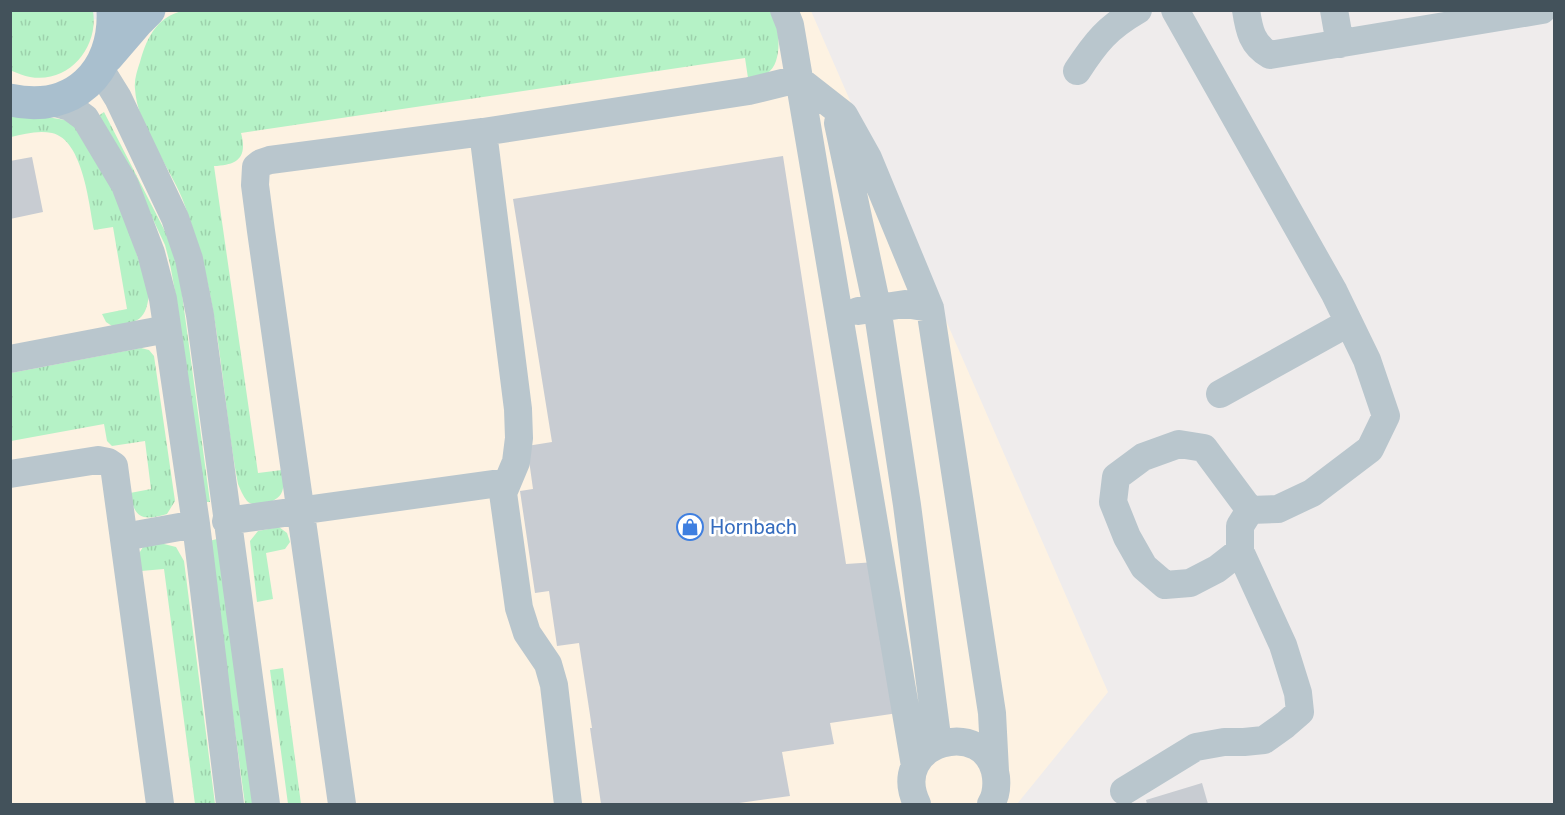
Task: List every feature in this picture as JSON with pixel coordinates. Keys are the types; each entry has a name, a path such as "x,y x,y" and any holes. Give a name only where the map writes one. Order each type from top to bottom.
{"main road":[{"path":"103,64 114,31 113,10"},
{"path":"10,100 26,104 52,102 70,95 86,84 138,21 150,10"}],"lane":[{"path":"1077,72 1097,41 1138,10"},
{"path":"1175,10 1334,292 1367,360 1386,416 1370,449 1345,469 1304,497 1278,509 1250,510"},
{"path":"1246,10 1253,40 1270,55 1340,44 1403,22 1542,10"},
{"path":"1335,10 1340,44"},
{"path":"789,15 915,766"},
{"path":"103,64 163,191 189,259 200,315 266,804"},
{"path":"798,79 844,115 868,158 930,308 992,713 997,785 991,804"},
{"path":"342,804 261,231 255,185 256,167 270,160 483,132 749,91 798,79"},
{"path":"52,102 70,107 85,118 125,185 151,253 163,299 196,524 230,804"},
{"path":"834,106 877,307 907,505 938,744"},
{"path":"483,132 518,410 519,438 516,462 503,493 519,608 527,633 548,664 552,675 568,804"},
{"path":"839,315 905,304 930,308"},
{"path":"1220,394 1348,323"},
{"path":"10,359 167,329"},
{"path":"1240,551 1217,569 1190,584 1165,585 1144,567 1127,537 1113,502 1116,477 1143,457 1179,444 1203,448 1250,510"},
{"path":"10,474 98,460 114,466 160,804"},
{"path":"226,521 507,482"},
{"path":"1124,791 1196,747 1224,741 1264,740 1300,712 1298,693 1283,645 1240,551 1240,526 1250,510"},
{"path":"124,537 196,524"},
{"path":"917,804 913,796 911,781 915,766 922,755 933,746 947,741 962,741 977,747 988,758 995,771"}],"shaded area":[{"path":"189,10 811,11 1108,692 1017,804 11,804 10,36 48,24"}],"green space":[{"path":"189,10 772,10 777,25 778,53 776,61 767,73 748,78 745,58 241,133 243,149 238,159 228,164 214,166 258,473 282,470 283,482 281,494 278,497 265,504 255,505 247,501 238,484 212,304 198,245 182,198 141,116 135,89 135,79 146,43 156,27 170,16"},
{"path":"10,11 93,11 94,24 86,50 69,69 57,75 44,78 30,77 10,70"},
{"path":"104,112 171,243 180,279 210,502 204,502 177,302 165,245 150,213 94,119"},
{"path":"11,115 71,121 108,165 149,292 146,309 135,321 112,326 106,322 102,314 127,309 113,227 94,230 83,174 71,147 62,138 47,132 11,137"},
{"path":"141,348 149,350 154,356 175,501 167,514 152,517 141,516 137,513 130,493 151,489 145,441 112,446 107,441 104,424 11,441 11,373"},
{"path":"279,527 287,533 290,542 285,549 266,553 273,599 257,602 250,541 258,531"},
{"path":"217,539 253,804 245,804 209,541"},
{"path":"160,543 176,547 184,561 215,804 195,804 164,569 141,571 138,555 143,547"},
{"path":"283,668 301,804 288,804 270,670"}],"building":[{"name":"Hornbach","path":"783,156 846,564 876,562 898,713 830,723 834,744 782,752 790,796 732,804 601,804 579,643 557,646 549,591 535,593 520,491 533,489 527,446 552,442 513,199"},
{"path":"32,157 43,212 10,219 10,161"},
{"path":"1202,783 1208,804 1147,804 1146,800"}],"place":[{"name":"Hornbach","path":"690,527"}]}
